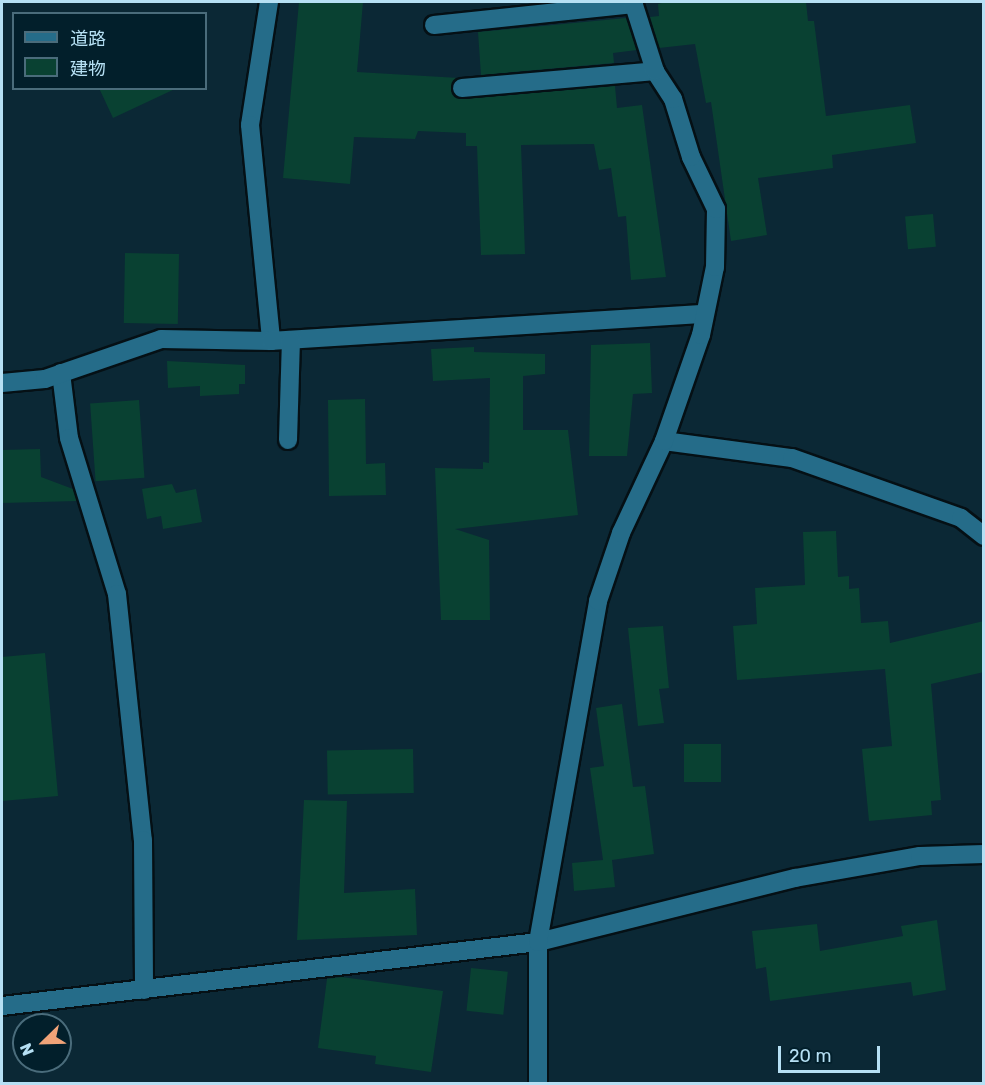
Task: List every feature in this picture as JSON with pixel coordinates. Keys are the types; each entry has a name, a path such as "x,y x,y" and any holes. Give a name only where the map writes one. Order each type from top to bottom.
{"street":[{"path":"269,2 250,125 271,342"},
{"path":"434,25 633,3 655,71 673,99 691,157 716,209 715,267 704,314 664,441 621,533 598,601 537,942 538,1083"},
{"path":"462,88 655,71"},
{"path":"2,383 62,373 161,339 271,342 704,314"},
{"path":"288,440 291,340"},
{"path":"62,373 69,438 117,594 143,840 144,990"},
{"path":"664,441 792,458 961,518 984,536"},
{"path":"2,1006 537,942 795,878 920,856 984,854"}],"building":[{"path":"299,2 363,2 357,72 459,78 451,90 462,99 615,86 617,108 642,105 666,277 631,280 626,216 618,217 611,168 599,170 594,144 521,145 525,254 481,255 477,146 466,146 466,133 418,131 415,139 354,137 350,184 283,178"},
{"path":"665,2 806,2 808,21 814,21 826,116 910,105 916,143 832,155 833,168 758,178 767,235 731,241 711,102 706,103 695,44 659,48 650,17 659,16 658,4"},
{"path":"626,18 637,50 613,53 614,63 481,75 478,32"},
{"path":"100,90 173,90 113,118"},
{"path":"933,214 936,247 908,249 905,216"},
{"path":"125,253 179,254 178,324 124,323"},
{"path":"650,343 652,393 633,394 627,456 589,456 591,345"},
{"path":"474,347 474,352 545,354 545,374 523,376 523,430 568,430 578,515 455,529 489,540 490,620 441,620 435,468 483,469 483,462 489,463 490,378 433,381 431,349"},
{"path":"167,361 245,365 245,384 239,384 239,394 200,396 200,386 168,388"},
{"path":"365,399 366,464 385,463 386,495 329,496 328,400"},
{"path":"139,400 144,478 96,481 90,403"},
{"path":"40,449 41,477 73,489 77,501 2,503 2,450"},
{"path":"172,484 176,493 196,489 202,522 163,529 161,516 147,519 142,489"},
{"path":"836,531 838,577 849,576 849,589 859,588 861,623 888,621 890,643 984,621 984,672 931,684 941,800 931,801 932,815 869,821 862,749 892,746 885,669 737,680 733,626 757,624 755,588 805,585 803,532"},
{"path":"663,626 669,688 659,689 664,723 638,726 628,628"},
{"path":"45,653 58,796 2,801 2,657"},
{"path":"622,704 633,787 645,786 654,854 612,860 615,887 574,891 572,863 603,860 590,768 604,766 596,708"},
{"path":"684,744 721,744 721,782 684,782"},
{"path":"413,749 414,793 328,794 327,751"},
{"path":"304,800 347,801 344,893 415,889 417,935 297,940"},
{"path":"937,920 946,990 913,996 911,982 770,1001 766,967 756,969 752,931 817,924 820,951 903,936 901,926"},
{"path":"471,968 508,972 503,1015 467,1011"},
{"path":"342,977 443,991 431,1072 375,1064 376,1056 318,1048 327,979"}]}
